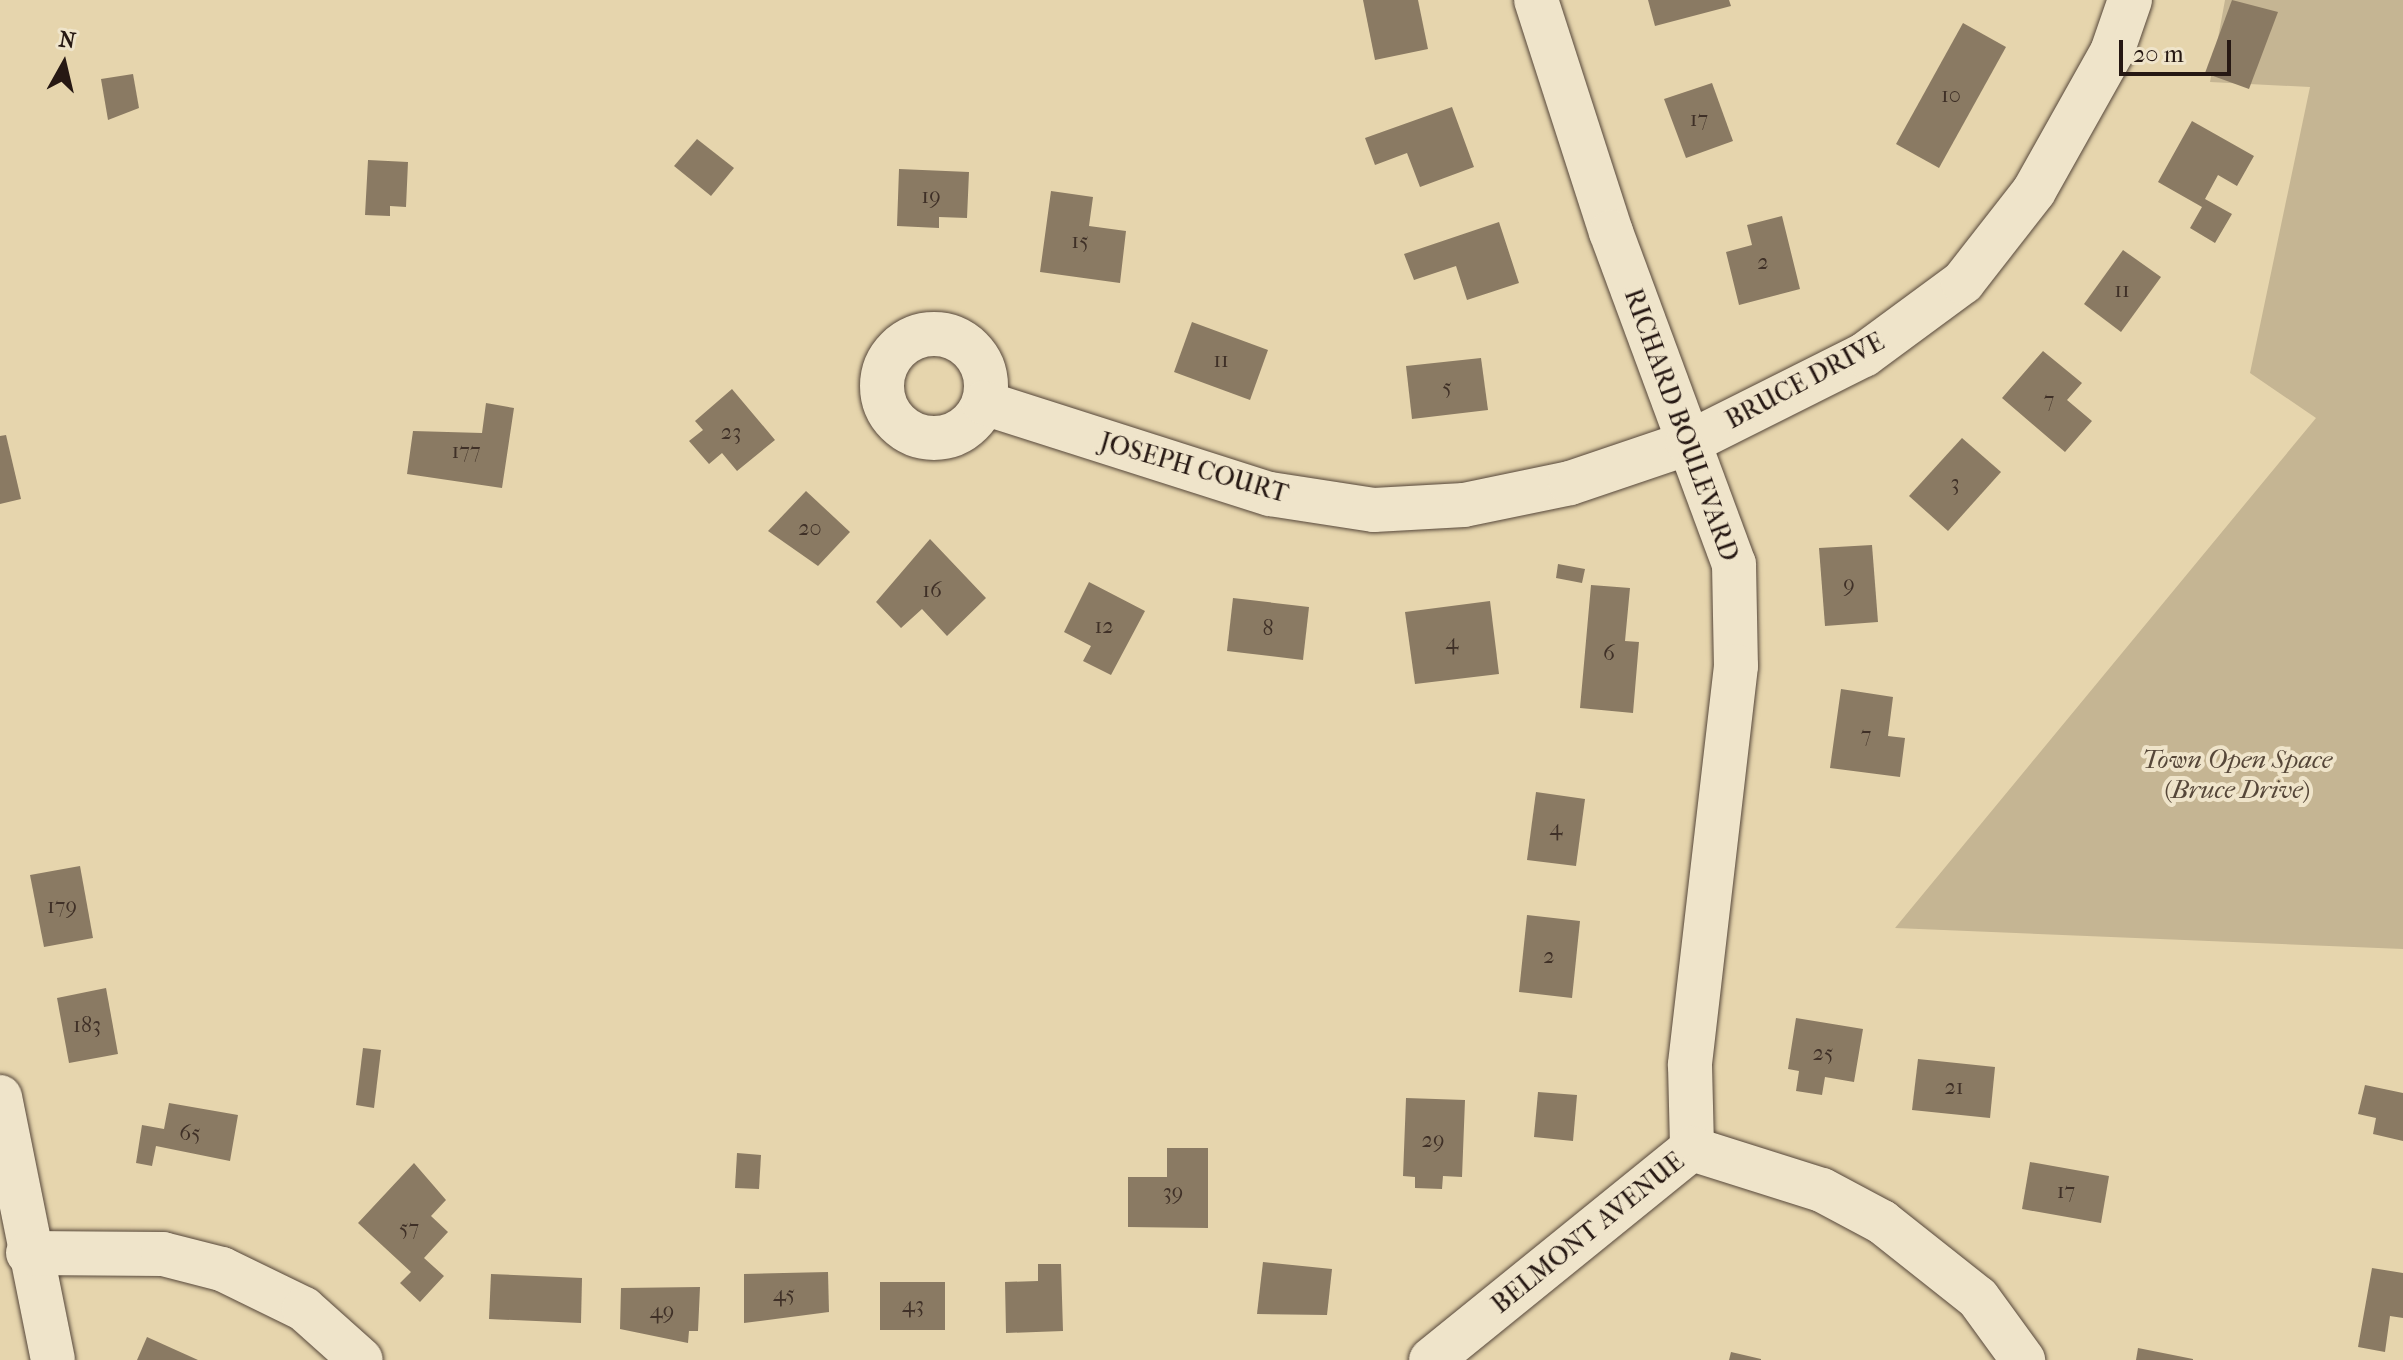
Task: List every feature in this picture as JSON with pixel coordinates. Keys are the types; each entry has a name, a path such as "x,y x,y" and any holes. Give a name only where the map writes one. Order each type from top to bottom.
{"street":[{"name":"RICHARD BOULEVARD","path":"1536,0 1688,443 1734,564 1736,666 1690,1065 1692,1149"},
{"name":"BRUCE DRIVE","path":"1688,443 1864,355 1963,282 2034,191 2112,52 2130,0"},
{"name":"JOSEPH COURT","path":"984,403 1270,494 1374,510 1464,505 1570,483 1688,443"},
{"path":"0,1097 28,1253 53,1360"},
{"name":"BELMONT AVENUE","path":"1431,1360 1692,1149 1822,1190 1882,1222 1978,1298 2023,1360"},
{"path":"28,1253 163,1254 222,1269 304,1309 361,1360"}],"green space":[{"name":"Town Open Space (Bruce Drive)","path":"2225,0 2403,0 2403,949 1895,928 2316,418 2250,373 2310,87 2210,82"}],"building":[{"path":"1363,0 1418,0 1428,49 1375,60"},
{"path":"1648,0 1729,0 1731,6 1655,26"},
{"path":"2232,0 2278,12 2249,89 2205,73"},
{"path":"1963,23 2006,47 1939,168 1896,144"},
{"path":"133,74 139,108 108,120 101,79"},
{"path":"1712,83 1733,141 1686,158 1664,99"},
{"path":"1452,107 1474,167 1420,187 1407,153 1375,165 1365,138"},
{"path":"2192,121 2254,156 2237,186 2218,175 2205,199 2232,214 2215,243 2190,228 2202,207 2158,182"},
{"path":"697,139 734,168 711,196 674,166"},
{"path":"368,160 408,162 406,207 390,206 390,216 365,215"},
{"path":"899,169 969,172 967,218 939,217 939,228 897,226"},
{"path":"1051,191 1093,197 1089,226 1126,231 1120,283 1040,272"},
{"path":"1782,216 1800,289 1739,305 1726,252 1752,245 1747,225"},
{"path":"1499,222 1519,283 1467,300 1456,266 1414,280 1404,254"},
{"path":"2123,250 2161,277 2121,332 2084,304"},
{"path":"1192,322 1268,350 1250,400 1174,372"},
{"path":"2043,351 2082,383 2067,400 2092,421 2065,452 2002,398"},
{"path":"1481,358 1488,410 1412,419 1406,366"},
{"path":"732,389 775,440 737,471 722,453 709,464 689,441 703,430 695,421"},
{"path":"486,403 514,408 502,488 407,474 413,431 482,433"},
{"path":"6,435 21,499 0,504 0,436"},
{"path":"1962,438 2001,472 1948,531 1909,496"},
{"path":"806,491 850,532 818,566 768,531"},
{"path":"930,539 986,598 947,636 922,609 901,628 876,602"},
{"path":"1872,545 1878,622 1825,626 1819,548"},
{"path":"1558,564 1585,569 1582,583 1556,578"},
{"path":"1089,582 1145,611 1111,675 1083,661 1091,646 1064,632"},
{"path":"1591,585 1630,588 1625,641 1639,642 1633,713 1580,708"},
{"path":"1233,598 1309,607 1303,660 1227,651"},
{"path":"1490,601 1499,674 1415,684 1405,612"},
{"path":"1841,689 1893,697 1888,736 1905,738 1900,777 1830,768"},
{"path":"1536,792 1585,799 1576,866 1527,860"},
{"path":"80,866 93,938 44,947 30,875"},
{"path":"1527,915 1580,921 1572,998 1519,992"},
{"path":"106,988 118,1054 69,1063 57,998"},
{"path":"1796,1018 1863,1029 1854,1082 1825,1077 1822,1095 1796,1091 1799,1071 1788,1069"},
{"path":"363,1048 381,1050 374,1108 356,1105"},
{"path":"1918,1059 1995,1067 1990,1118 1912,1110"},
{"path":"2365,1085 2403,1093 2403,1141 2373,1134 2376,1118 2358,1114"},
{"path":"1538,1092 1577,1095 1573,1141 1534,1137"},
{"path":"1406,1098 1465,1100 1462,1177 1443,1176 1442,1189 1415,1188 1415,1177 1403,1176"},
{"path":"169,1103 238,1115 230,1161 156,1146 152,1166 136,1163 142,1125 164,1129"},
{"path":"1167,1148 1208,1148 1208,1228 1128,1227 1128,1177 1167,1177"},
{"path":"737,1153 761,1155 759,1189 735,1188"},
{"path":"2030,1162 2109,1176 2101,1223 2022,1209"},
{"path":"414,1163 446,1200 431,1216 448,1232 424,1258 444,1276 420,1302 400,1283 411,1272 358,1223"},
{"path":"1263,1262 1332,1269 1327,1315 1257,1314"},
{"path":"1038,1264 1061,1264 1063,1331 1006,1333 1005,1282 1038,1281"},
{"path":"2372,1268 2403,1273 2403,1318 2390,1316 2385,1352 2358,1347"},
{"path":"828,1272 829,1312 744,1323 744,1274"},
{"path":"491,1274 582,1278 581,1323 489,1319"},
{"path":"880,1282 945,1282 945,1330 880,1330"},
{"path":"700,1287 698,1331 689,1331 688,1343 620,1329 621,1288"},
{"path":"147,1337 198,1360 137,1360"},
{"path":"2138,1348 2193,1359 2193,1360 2136,1360"},
{"path":"1731,1352 1761,1359 1761,1360 1729,1360"}]}
